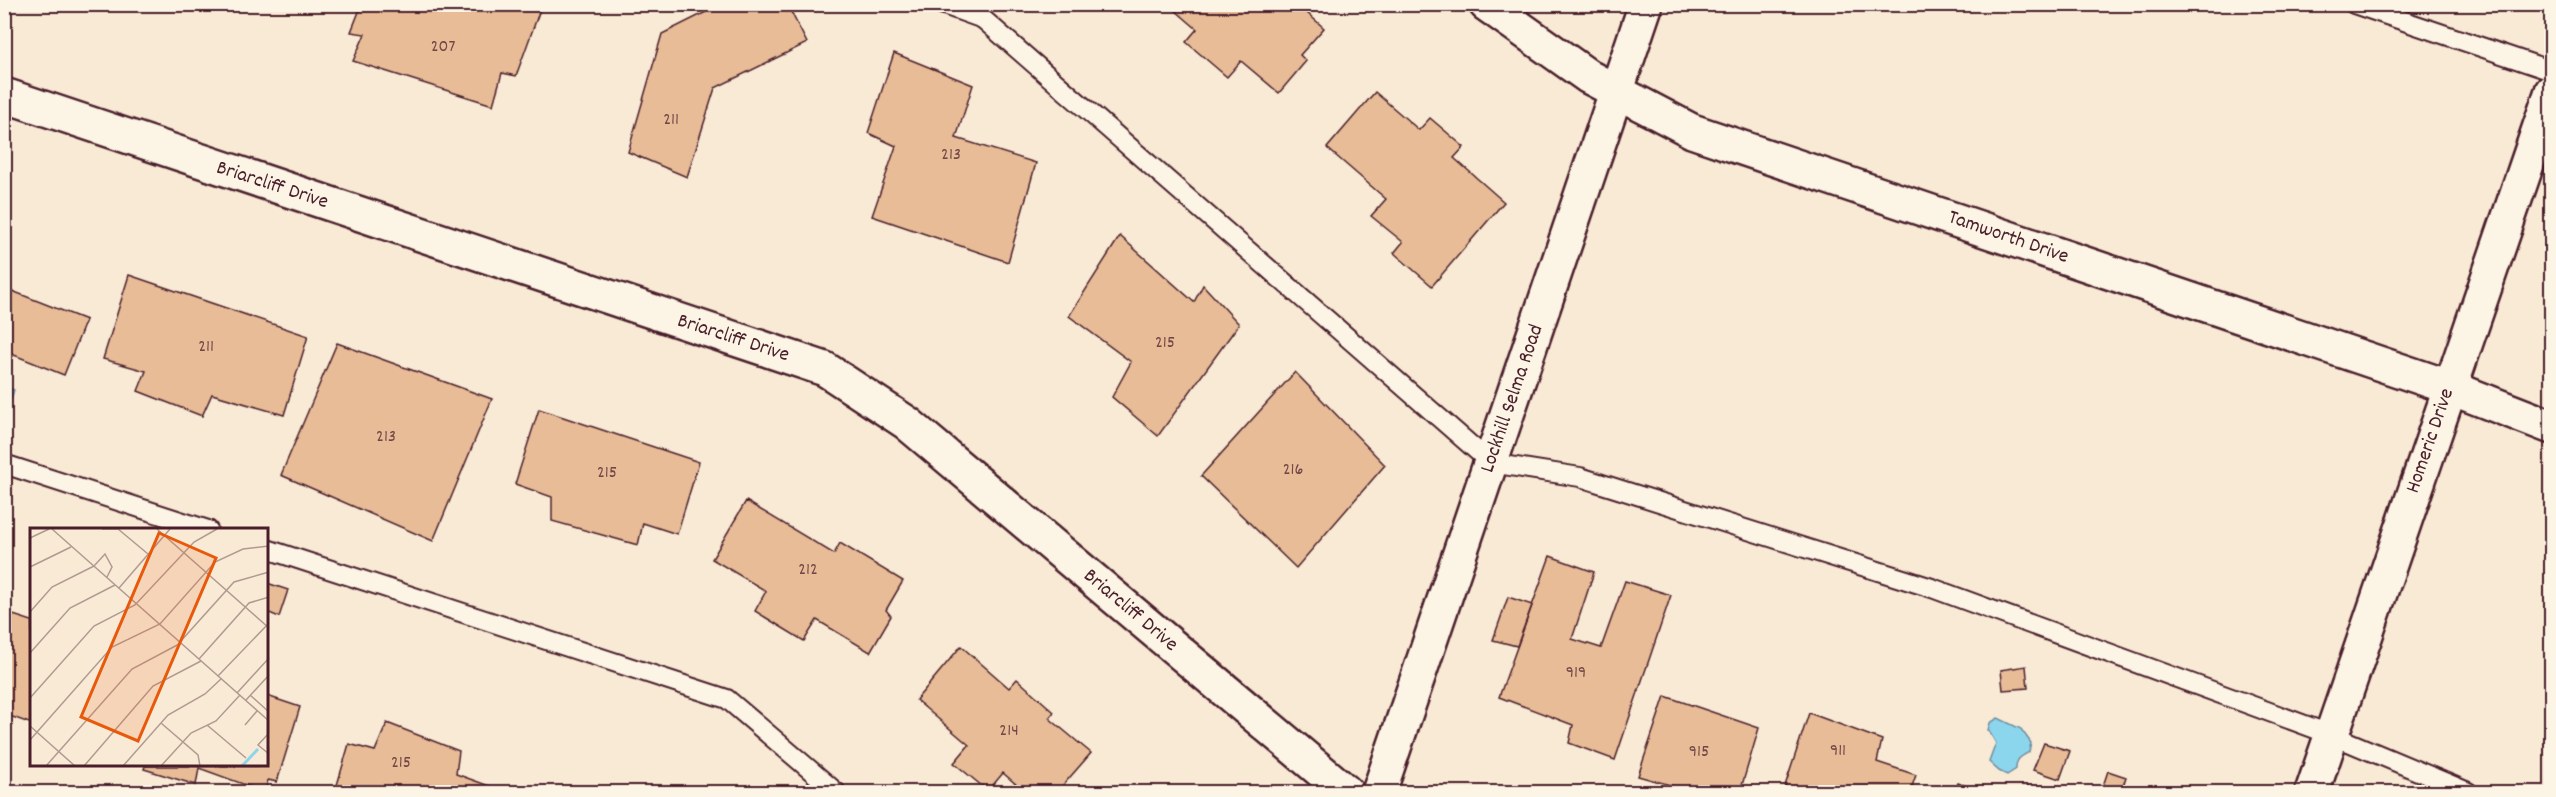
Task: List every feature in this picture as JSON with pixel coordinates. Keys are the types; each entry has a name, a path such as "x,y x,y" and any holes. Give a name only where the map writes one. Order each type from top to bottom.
{"street":[{"name":"Tamworth Drive","path":"1486,4 1589,77 1692,131 2449,387 2552,427"},
{"name":"Lockhill Selma Road","path":"1379,792 1646,4"},
{"name":"Homeric Drive","path":"2312,792 2552,91"},
{"name":"Briarcliff Drive","path":"4,95 825,369 907,423 1346,792"}],"lane":[{"path":"941,4 983,19 1491,463 1580,477 1932,588 2332,735 2468,792"},
{"path":"2354,4 2552,71"},
{"path":"4,464 202,528"},
{"path":"268,549 727,699 836,792"}],"water":[{"path":"4,387 14,390 5,417"},
{"path":"1998,718 2021,729 2031,743 2029,752 2019,759 2016,769 2007,775 1989,762 1996,743 1988,730 1990,723"}],"building":[{"path":"362,4 475,4 492,11 496,4 542,4 516,76 502,73 493,105 353,61 365,34 351,32"},
{"path":"722,4 787,4 807,43 715,88 687,177 628,152 662,34"},
{"path":"1168,4 1297,4 1324,28 1300,55 1306,61 1279,93 1241,61 1227,77 1186,42 1197,29"},
{"path":"894,53 973,85 956,138 1036,163 1008,262 872,216 896,146 868,133"},
{"path":"1375,92 1419,130 1430,118 1464,147 1454,158 1504,202 1432,286 1394,253 1403,242 1371,216 1386,199 1327,148"},
{"path":"1120,236 1194,302 1203,285 1239,324 1158,436 1112,397 1131,362 1069,316"},
{"path":"4,256 7,289 86,320 64,375 4,351"},
{"path":"129,275 308,336 284,415 212,394 202,416 138,391 146,371 103,359"},
{"path":"337,343 492,399 433,541 281,475"},
{"path":"1295,372 1385,465 1296,568 1201,476"},
{"path":"539,409 699,462 677,534 643,523 638,545 552,521 552,497 515,484"},
{"path":"746,501 834,554 840,543 903,581 886,610 891,616 870,652 817,620 804,641 755,611 766,591 712,559"},
{"path":"1550,556 1594,572 1572,639 1601,648 1625,581 1671,595 1615,760 1569,743 1573,725 1499,697"},
{"path":"268,583 288,590 279,617 268,612"},
{"path":"1508,597 1532,605 1517,646 1493,640"},
{"path":"4,612 30,620 30,723 4,714"},
{"path":"961,646 1009,688 1017,679 1054,712 1049,718 1091,753 1057,792 1025,792 1003,773 988,791 954,763 969,745 916,700"},
{"path":"2026,666 2028,688 2003,690 2001,670"},
{"path":"268,696 300,707 277,782 268,780 265,792 199,768 196,785 144,769 145,767 268,767"},
{"path":"1665,696 1759,728 1740,792 1695,792 1638,776"},
{"path":"1809,713 1882,740 1877,762 1916,775 1910,792 1783,792"},
{"path":"387,723 459,751 456,774 492,787 490,792 335,792 349,744 375,751"},
{"path":"2044,743 2070,751 2060,779 2033,770"},
{"path":"2108,771 2126,777 2121,792 2101,792"},
{"path":"1958,783 1984,792 1955,792"},
{"path":"2027,786 2041,792 2024,792"}]}
